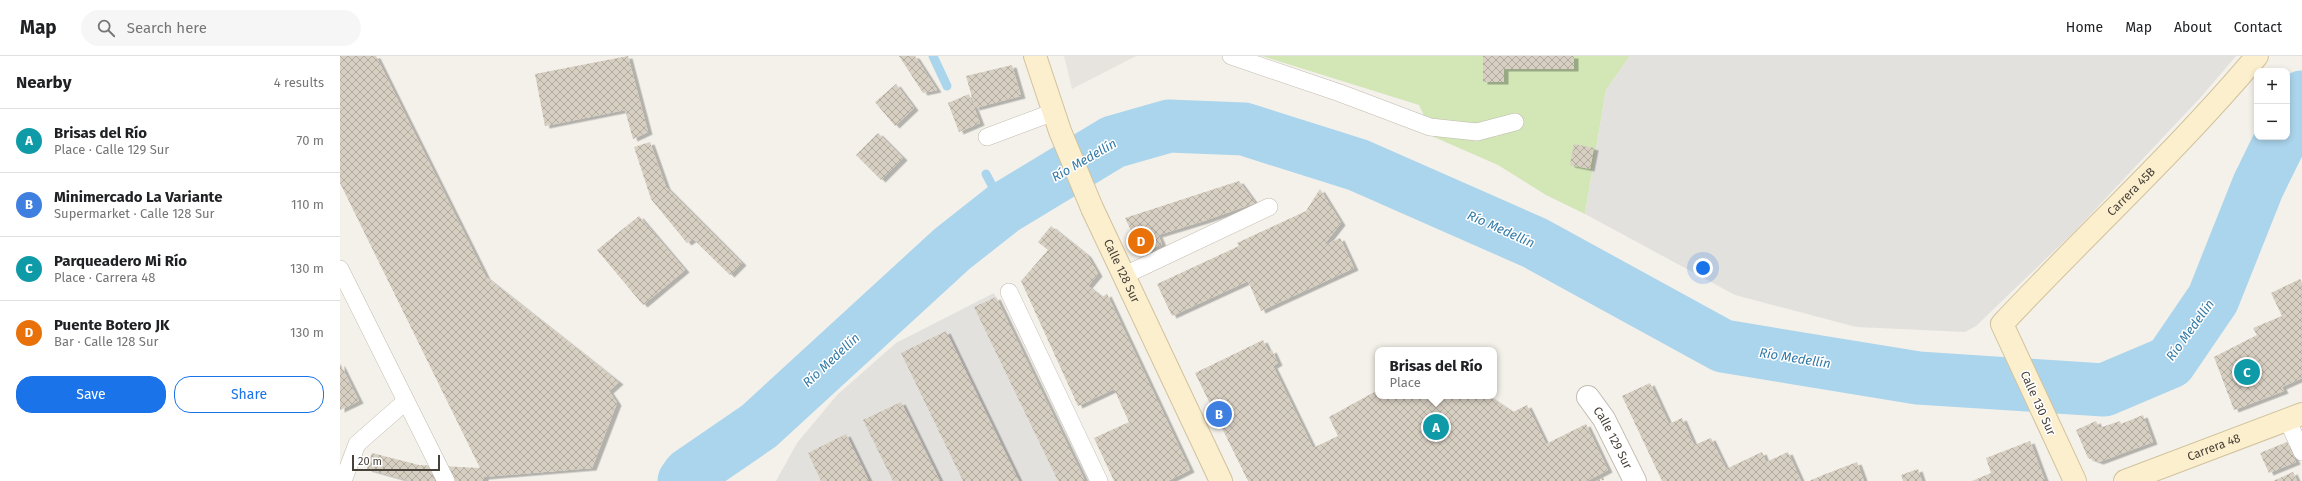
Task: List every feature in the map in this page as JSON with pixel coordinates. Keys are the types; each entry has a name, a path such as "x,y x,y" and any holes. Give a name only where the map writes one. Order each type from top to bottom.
{"street":[{"name":"Calle 128 Sur","path":"1035,56 1057,122 1092,208 1125,275 1215,479"},
{"name":"Carrera 45B","path":"2002,324 2068,254 2217,103 2257,56"},
{"name":"Calle 130 Sur","path":"2002,324 2052,434 2076,481"},
{"name":"Calle 129 Sur","path":"1588,397 1604,419 1635,481"},
{"name":"Carrera 48","path":"2125,481 2294,416"}],"lane":[{"path":"1231,56 1340,93 1430,127 1477,132 1515,122"},
{"path":"987,137 1057,122"},
{"path":"1125,275 1269,207"},
{"path":"340,269 446,481"},
{"path":"1008,292 1098,481"},
{"path":"343,481 357,444 406,401"},
{"path":"2294,416 2302,452"}],"shaded area":[{"path":"1064,56 1136,56 1072,89"},
{"path":"1630,56 2236,56 2201,97 2074,232 1976,326 1965,332 1856,327 1735,295 1585,214 1606,90"},
{"path":"994,293 1085,481 776,481 797,443 837,395 896,343"}],"green space":[{"path":"1262,56 1630,56 1606,90 1585,214 1546,195 1498,165 1434,137 1419,105"}],"building":[{"path":"340,56 376,56 486,277 619,382 609,391 617,403 592,468 484,477 484,481 410,481 367,469 372,453 419,465 480,468 340,183"},
{"path":"628,56 648,132 633,139 625,110 545,126 535,74"},
{"path":"899,56 915,56 937,90 923,93"},
{"path":"1483,56 1574,56 1574,69 1504,69 1504,82 1483,82"},
{"path":"1012,65 1021,96 975,108 966,76"},
{"path":"896,84 914,108 895,126 875,102"},
{"path":"969,94 980,123 959,132 948,103"},
{"path":"878,133 903,158 881,180 856,155"},
{"path":"650,142 666,187 742,263 730,275 693,239 687,243 651,199 634,147"},
{"path":"1574,144 1594,148 1590,169 1570,165"},
{"path":"1239,181 1255,203 1158,235 1162,244 1142,254 1125,218"},
{"path":"1320,189 1341,223 1323,246 1340,238 1354,268 1261,311 1248,281 1172,316 1157,284 1239,246 1237,243 1306,211"},
{"path":"639,216 685,270 643,305 597,250"},
{"path":"1051,226 1087,255 1098,274 1088,286 1102,297 1107,294 1190,470 1168,481 1114,481 1094,438 1129,422 1114,389 1078,406 1021,281 1048,250 1038,242"},
{"path":"2300,279 2302,283 2302,378 2282,387 2284,391 2234,410 2214,357 2257,335 2253,328 2282,316 2271,293"},
{"path":"996,297 1085,481 1058,481 974,307"},
{"path":"946,331 1019,481 963,481 901,353"},
{"path":"1263,340 1269,352 1272,350 1278,363 1273,366 1313,448 1338,436 1329,417 1375,392 1375,399 1494,399 1513,412 1527,405 1546,444 1586,424 1608,470 1587,481 1248,481 1195,373"},
{"path":"340,363 359,401 340,410"},
{"path":"1650,383 1669,424 1682,418 1694,445 1711,438 1726,469 1762,452 1766,462 1788,452 1801,481 1662,481 1622,396"},
{"path":"901,402 940,481 893,481 863,420"},
{"path":"2143,415 2153,442 2099,462 2088,458 2076,430 2096,421 2099,428 2120,421 2121,424"},
{"path":"846,434 869,481 821,481 808,453"},
{"path":"2030,441 2045,481 1972,481 1991,473 1986,458"},
{"path":"2287,442 2296,462 2269,473 2260,453"},
{"path":"1857,462 1864,481 1809,481 1823,475"},
{"path":"1918,469 1922,481 1903,481 1901,475"},
{"path":"2293,472 2297,481 2273,481"}],"waterway":[{"path":"933,56 947,86"},
{"name":"Río Medellín","path":"2290,121 2302,97"},
{"name":"Río Medellín","path":"684,481 689,474 759,426 952,249 1004,208 1113,142 1169,126 1244,129 1358,165 1535,243 1723,346 1918,378 2104,390 2170,362 2213,299 2258,186 2281,140"},
{"path":"986,174 1004,208"}],"place":[{"name":"Puente Botero JK","path":"1141,241"},
{"name":"Parqueadero Mi Río","path":"2247,372"},
{"name":"Minimercado La Variante","path":"1219,414"},
{"name":"Brisas del Río","path":"1436,427"}]}
